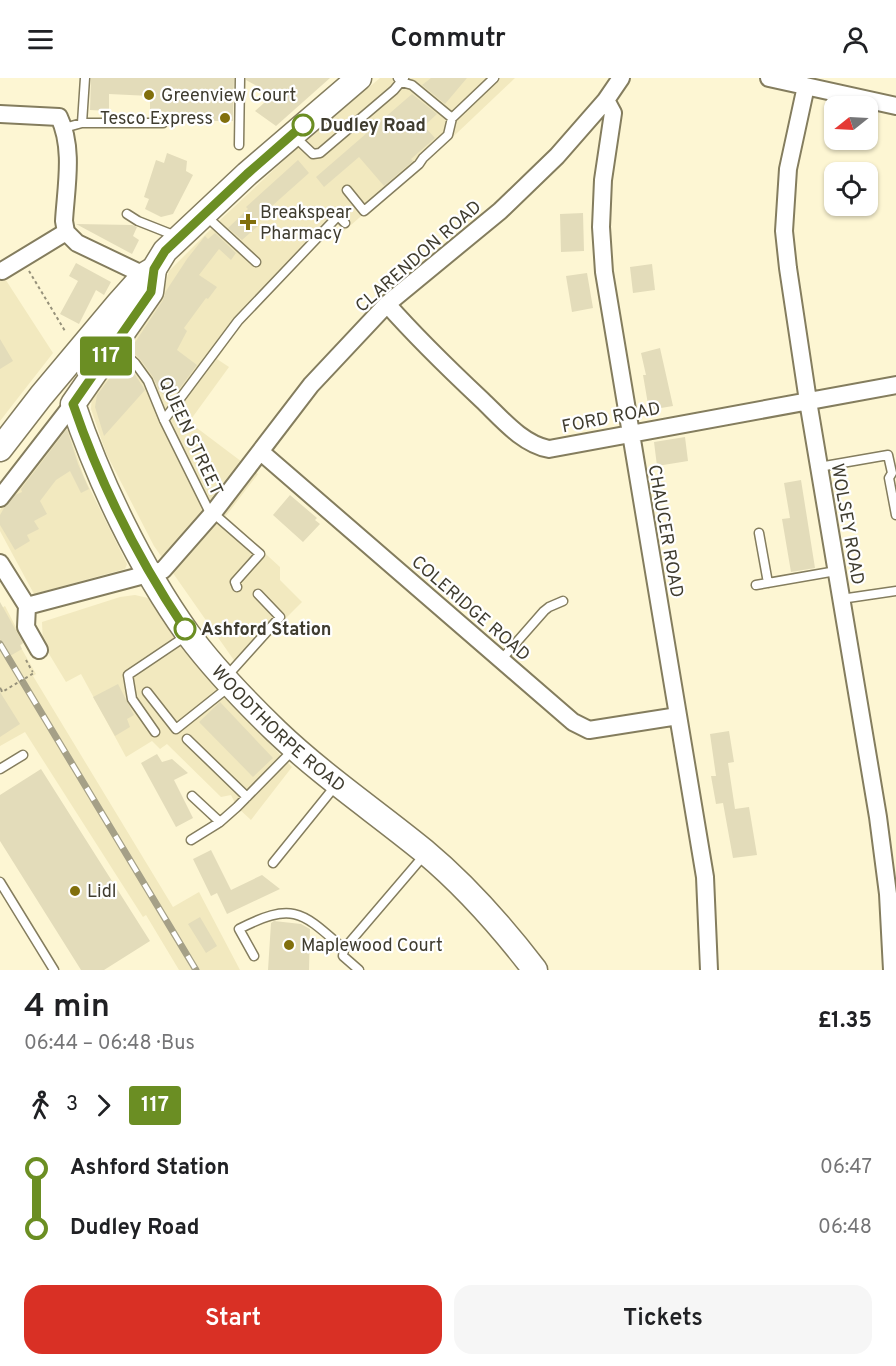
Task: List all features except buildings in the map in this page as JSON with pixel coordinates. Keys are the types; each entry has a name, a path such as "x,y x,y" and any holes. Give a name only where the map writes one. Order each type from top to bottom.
{"street":[{"path":"0,449 41,396 165,251 203,214 359,78"},
{"name":"CLARENDON ROAD","path":"151,574 163,570 212,514 311,385 387,304 500,211 557,156 606,100 621,78"},
{"path":"769,78 896,106"},
{"name":"WOLSEY ROAD","path":"806,86 788,169 784,231 808,401 878,817 888,894 891,970"},
{"name":"CHAUCER ROAD","path":"606,100 613,113 603,180 601,227 604,272 705,877 709,970"},
{"path":"0,114 59,117 68,143 64,221 66,232 77,243 149,272"},
{"path":"1,272 66,232"},
{"path":"0,498 73,404 151,292 149,272"},
{"name":"FORD ROAD","path":"387,304 432,353 520,435 538,447 549,449 896,385"},
{"name":"WOODTHORPE ROAD","path":"73,404 112,503 151,574 189,634 227,682 295,748 426,853 507,933 535,970"},
{"name":"COLERIDGE ROAD","path":"261,452 573,722 589,730 678,716"},
{"path":"0,563 27,606 26,627 39,650"},
{"path":"27,606 151,574"}],"lane":[{"path":"82,123 85,78"},
{"path":"238,145 240,78"},
{"path":"347,190 364,211 419,164 448,135 452,118 494,78"},
{"path":"293,134 313,154 321,153 401,79 412,85 452,118"},
{"path":"64,128 82,123 163,123"},
{"path":"127,214 179,237"},
{"path":"203,214 256,262"},
{"path":"164,420 238,321 338,216 345,223"},
{"name":"QUEEN STREET","path":"115,344 135,363 148,381 164,420 212,514"},
{"path":"819,467 888,455 892,473 889,478 896,515"},
{"path":"212,514 260,554 235,582 237,587"},
{"path":"759,533 768,583"},
{"path":"756,585 836,572"},
{"path":"841,599 896,591"},
{"path":"147,692 176,729 227,682 280,617 258,594"},
{"path":"501,660 544,611 563,601"},
{"path":"155,732 132,699 128,675 189,634"},
{"path":"187,739 247,797"},
{"path":"191,840 220,822 295,748"},
{"path":"0,769 23,755"},
{"path":"273,863 338,782"},
{"path":"192,796 220,822"},
{"path":"359,970 344,956 344,950 426,853"},
{"path":"0,882 54,970"},
{"path":"254,956 239,929 256,920 288,912 304,916 314,922 344,950"}],"path":[{"path":"22,258 65,332"},
{"path":"0,688 2,692 34,673 23,655"}],"shaded area":[{"path":"380,78 515,78 457,133 344,231 337,224 299,261 240,326 217,359 229,367 189,422 258,474 225,517 280,567 280,580 302,602 238,666 154,546 106,453 91,409 92,394 118,361 162,295 169,271 296,149"},
{"path":"0,271 53,353 0,421"},
{"path":"62,428 68,430 84,477 127,564 125,569 34,594 0,531 0,510"},
{"path":"135,595 148,598 226,699 292,767 251,820 237,807 231,795 221,797 167,744 160,749 152,741 126,757 81,674 66,682 43,644 42,622 120,597"},
{"path":"5,606 22,639 23,643 20,646 36,674 33,676 173,907 199,892 240,970 179,970 146,915 143,917 25,732 0,746 0,609"}],"railway":[{"path":"0,644 196,970"}],"bus line":[{"name":"117","path":"185,629 151,574 112,503 73,404 151,292 154,269 165,251 303,125"}],"place":[{"name":"Greenview Court","path":"149,95"},
{"name":"Tesco Express","path":"225,118"},
{"name":"Dudley Road","path":"303,125"},
{"name":"Breakspear Pharmacy","path":"248,222"},
{"name":"Ashford Station","path":"185,629"},
{"name":"Lidl","path":"75,891"},
{"name":"Maplewood Court","path":"289,945"}]}
